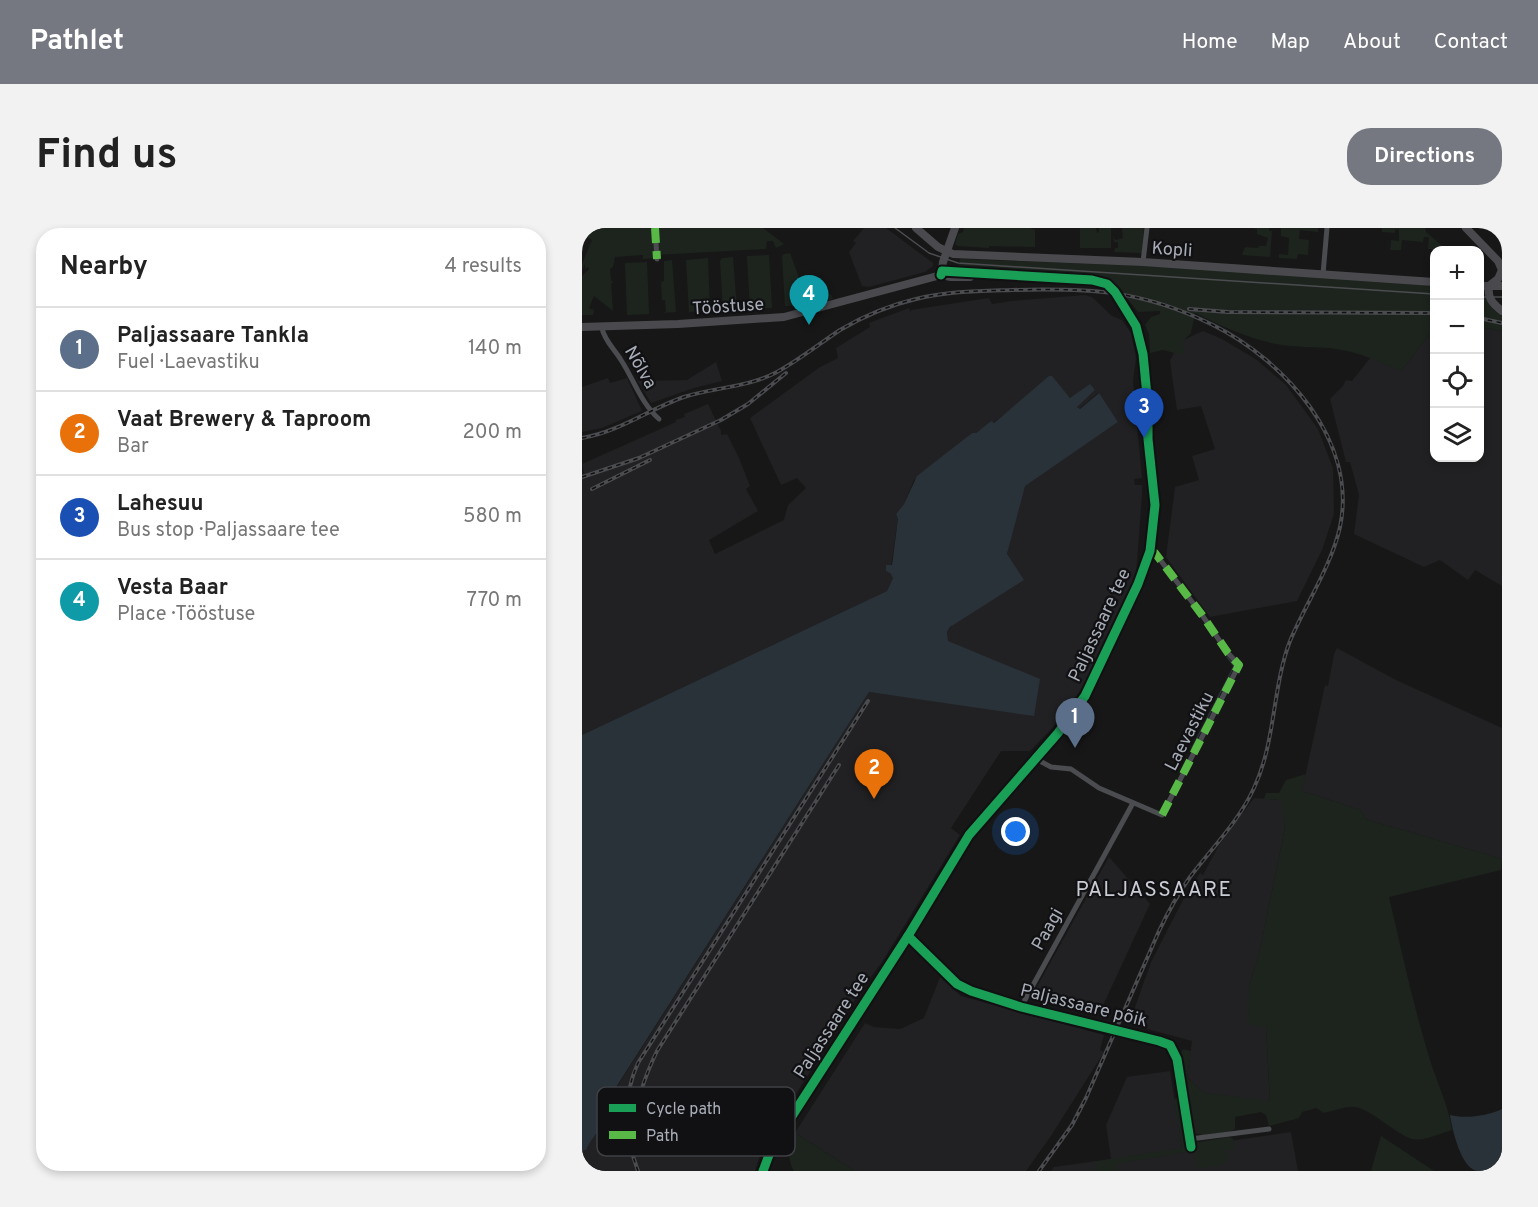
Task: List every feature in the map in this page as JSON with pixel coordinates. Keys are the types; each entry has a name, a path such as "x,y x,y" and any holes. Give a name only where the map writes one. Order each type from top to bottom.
{"street":[{"path":"655,228 657,259"},
{"path":"916,228 947,252"},
{"path":"941,273 955,228"},
{"path":"1143,262 1146,228"},
{"path":"1323,274 1327,228"},
{"path":"1466,228 1502,264"},
{"path":"1472,228 1502,264"},
{"name":"Kopli","path":"947,252 980,256 1143,262 1430,282"},
{"path":"1502,264 1498,279 1489,286 1488,294 1491,301 1502,311"},
{"name":"Paljassaare tee","path":"795,1111 908,936 969,835 1036,759 1085,696 1138,584 1150,551 1155,505 1148,440 1148,406 1143,354 1137,326 1115,292 1107,284 1092,280 941,273"},
{"name":"Tööstuse","path":"582,327 602,328 784,317 941,273"},
{"path":"1484,286 1502,286"},
{"name":"Nõlva","path":"602,328 603,334 622,361 650,412 659,419"},
{"name":"Laevastiku","path":"1036,759 1051,767 1071,769 1100,788 1162,816 1239,665 1155,553 1150,551"},
{"name":"Paagi","path":"1021,1007 1133,803"},
{"name":"Paljassaare põik","path":"908,936 957,984 1021,1007 1170,1045 1177,1059 1191,1147"},
{"path":"1190,1139 1269,1129"},
{"name":"Paljassaare tee","path":"763,1171 769,1156"}],"shaded area":[{"path":"582,228 763,228 784,244 776,248 773,241 767,241 766,249 655,255 655,258 643,259 643,255 615,257 613,267 610,269 613,282 611,284 613,311 594,296 589,308 594,310 593,315 582,315 582,276 589,269 588,267 585,269 585,264 582,271 582,264 592,240 582,235"},
{"path":"864,228 886,228 933,263 933,266 925,272 869,287 862,286 849,252 856,243 853,241"},
{"path":"964,228 1030,228 1035,230 1035,247 958,246 955,244 958,234 963,232"},
{"path":"1080,228 1096,228 1097,233 1099,228 1111,228 1111,248 1080,248"},
{"path":"1122,228 1144,228 1142,253 1114,252 1115,248 1118,248 1118,242 1114,242 1113,238 1116,240 1123,238"},
{"path":"1252,228 1269,228 1269,231 1272,231 1270,257 1242,255 1245,247 1266,246 1268,238 1257,234 1257,229"},
{"path":"1281,228 1318,228 1318,232 1300,230 1299,239 1309,240 1308,255 1298,254 1297,259 1279,258 1279,254 1288,255 1289,238 1281,236"},
{"path":"1382,228 1425,228 1426,232 1442,246 1430,246 1428,249 1429,237 1424,237 1423,242 1402,240 1401,250 1390,250 1391,240 1399,241 1399,230 1395,229 1395,233 1382,232"},
{"path":"790,253 807,299 831,294 833,299 811,305 785,306 782,256"},
{"path":"769,255 772,308 750,309 747,256"},
{"path":"733,257 737,309 723,310 720,261 722,258"},
{"path":"708,258 710,311 689,312 686,260"},
{"path":"960,259 1174,267 1430,285 1430,333 1401,371 1345,350 1284,345 1265,341 1234,331 1195,313 1191,333 1181,343 1185,351 1182,355 1163,350 1150,353 1149,334 1145,325 1151,317 1160,314 1160,311 1138,312 1118,287 1106,279 959,267"},
{"path":"672,260 676,312 662,313 666,312 665,300 662,300 661,282 664,281 664,261"},
{"path":"647,262 649,314 627,315 625,263"},
{"path":"1085,295 1092,297 1112,316 1122,320 1131,333 1136,358 1133,381 1142,478 1134,479 1135,485 1142,485 1142,495 1136,576 1082,688 1053,727 1030,751 1001,751 951,828 960,835 882,962 864,986 795,1095 795,1087 617,1087 869,692 1034,715 948,641 947,632 1007,554 1024,486 1118,422 1098,393 1079,409 1077,406 1095,390 1070,398 1052,377 993,423 991,421 976,433 972,433 914,480 904,504 896,514 898,519 890,573 893,578 887,591 582,735 582,474 584,473 582,464 676,422 675,420 685,417 684,414 708,404 721,435 727,434 739,458 750,486 746,489 758,511 709,540 715,554 784,520 788,505 806,488 797,478 781,485 750,418 820,367 838,358 836,348 870,327 869,323 909,308 911,313 911,310 989,298 992,304"},
{"path":"1484,296 1494,310 1502,316 1502,331 1484,328"},
{"path":"1484,328 1502,331 1502,586 1475,570 1468,580 1440,560 1424,567 1354,534 1359,495 1350,462 1346,462 1330,399 1346,380 1352,381 1371,357 1401,371 1430,333 1430,462 1484,462"},
{"path":"1203,331 1222,339 1257,360 1286,385 1318,429 1333,468 1334,514 1322,550 1297,601 1210,617 1166,557 1175,487 1199,480 1192,456 1215,449 1201,406 1177,410 1170,360 1181,341"},
{"path":"716,362 722,381 651,403 638,381 687,380"},
{"path":"1049,376 1052,376 1070,398 1090,384 1095,390 1077,407 1080,409 1099,393 1118,422 1025,486 1007,554 1024,580 950,627 947,632 948,641 1040,679 1034,716 869,692 616,1087 597,1087 597,1134 586,1150 582,1151 582,735 887,591 893,578 886,571 886,565 892,565 898,519 896,514 904,504 917,476 972,433 976,433 991,421 994,423"},
{"path":"608,378 610,383 627,378 642,411 602,428 582,432 582,387"},
{"path":"1337,648 1396,680 1502,728 1502,859 1365,819 1360,810 1302,791 1325,685 1328,686"},
{"path":"1306,774 1302,791 1360,810 1365,819 1502,859 1501,870 1389,897 1422,1031 1452,1130 1416,1140 1398,1132 1361,1108 1355,1107 1324,1113 1316,1108 1302,1112 1299,1118 1269,1126 1266,1115 1261,1112 1235,1117 1235,1129 1205,1136 1195,1133 1191,1128 1179,1055 1183,1049 1191,1051 1187,1077 1204,1093 1270,1101 1266,1027 1248,1025 1249,985 1259,954 1285,828 1281,800 1264,799 1266,793 1279,793 1286,780"},
{"path":"1254,798 1282,800 1285,828 1259,954 1249,985 1266,1026 1270,1102 1204,1093 1187,1077 1192,1041 1129,1024 1151,962 1184,898 1200,873 1203,875 1219,845"},
{"path":"1109,857 1150,904 1099,1014 1035,997 1034,992"},
{"path":"940,977 961,996 1104,1035 1100,1050 1104,1052 1026,1171 855,1171 795,1133 865,1023 874,1027 900,1029 924,1018"},
{"path":"1170,1071 1182,1148 1291,1132 1298,1171 1051,1171 1054,1167 1111,1159 1106,1125 1127,1077"},
{"path":"1181,1097 1188,1152 1117,1164 1118,1171 1094,1171 1098,1161 1182,1148 1174,1100"},
{"path":"1502,1109 1502,1171 1477,1171 1466,1163 1462,1156 1450,1115 1476,1116"},
{"path":"795,1133 855,1171 794,1171 789,1156 795,1156"},
{"path":"597,1134 597,1156 760,1156 755,1171 582,1171 582,1151 585,1151"},
{"path":"1381,1136 1434,1171 1371,1171"},
{"path":"1229,1137 1233,1139 1235,1149 1226,1150 1228,1159 1226,1164 1197,1167 1193,1143"}],"waterway":[{"path":"1192,748 1234,666 1227,657"}],"tram line":[{"path":"895,228 929,253 958,263 1430,294"},
{"path":"1484,297 1502,297"}],"railway":[{"path":"582,438 609,431 684,397 766,377 793,362 840,330 887,308 928,296 976,291 1040,289 1092,291 1163,304 1213,325 1240,340 1290,382 1310,407 1327,435 1338,464 1343,495 1340,527 1331,556 1296,627 1284,659 1261,770 1241,812 1181,890 1159,931 1086,1098 1072,1125 1039,1171"},
{"path":"1189,309 1228,312 1430,313"},
{"path":"1484,319 1502,323"},
{"path":"582,477 639,458 721,420 748,404 786,373"},
{"path":"592,489 650,460"},
{"path":"630,1087 638,1063 868,701"},
{"path":"642,1087 657,1051 839,765"},
{"path":"633,1156 638,1171"}],"marked path":[{"path":"655,228 657,259"},
{"path":"1150,551 1155,553 1239,665 1162,815"}],"cycle path":[{"path":"795,1111 908,936 969,835 1058,733 1085,696 1138,584 1150,551 1155,505 1143,354 1136,326 1115,292 1107,284 1092,280 942,271 941,275"},
{"path":"908,936 957,984 971,991 1021,1007 1170,1045 1177,1059 1191,1147"},
{"path":"763,1171 769,1156"}],"place":[{"name":"Vesta Baar","path":"809,325"},
{"name":"Lahesuu","path":"1144,438"},
{"name":"Paljassaare Tankla","path":"1075,748"},
{"name":"Vaat Brewery & Taproom","path":"874,799"}],"district":[{"name":"PALJASSAARE","path":"1154,889"}]}
